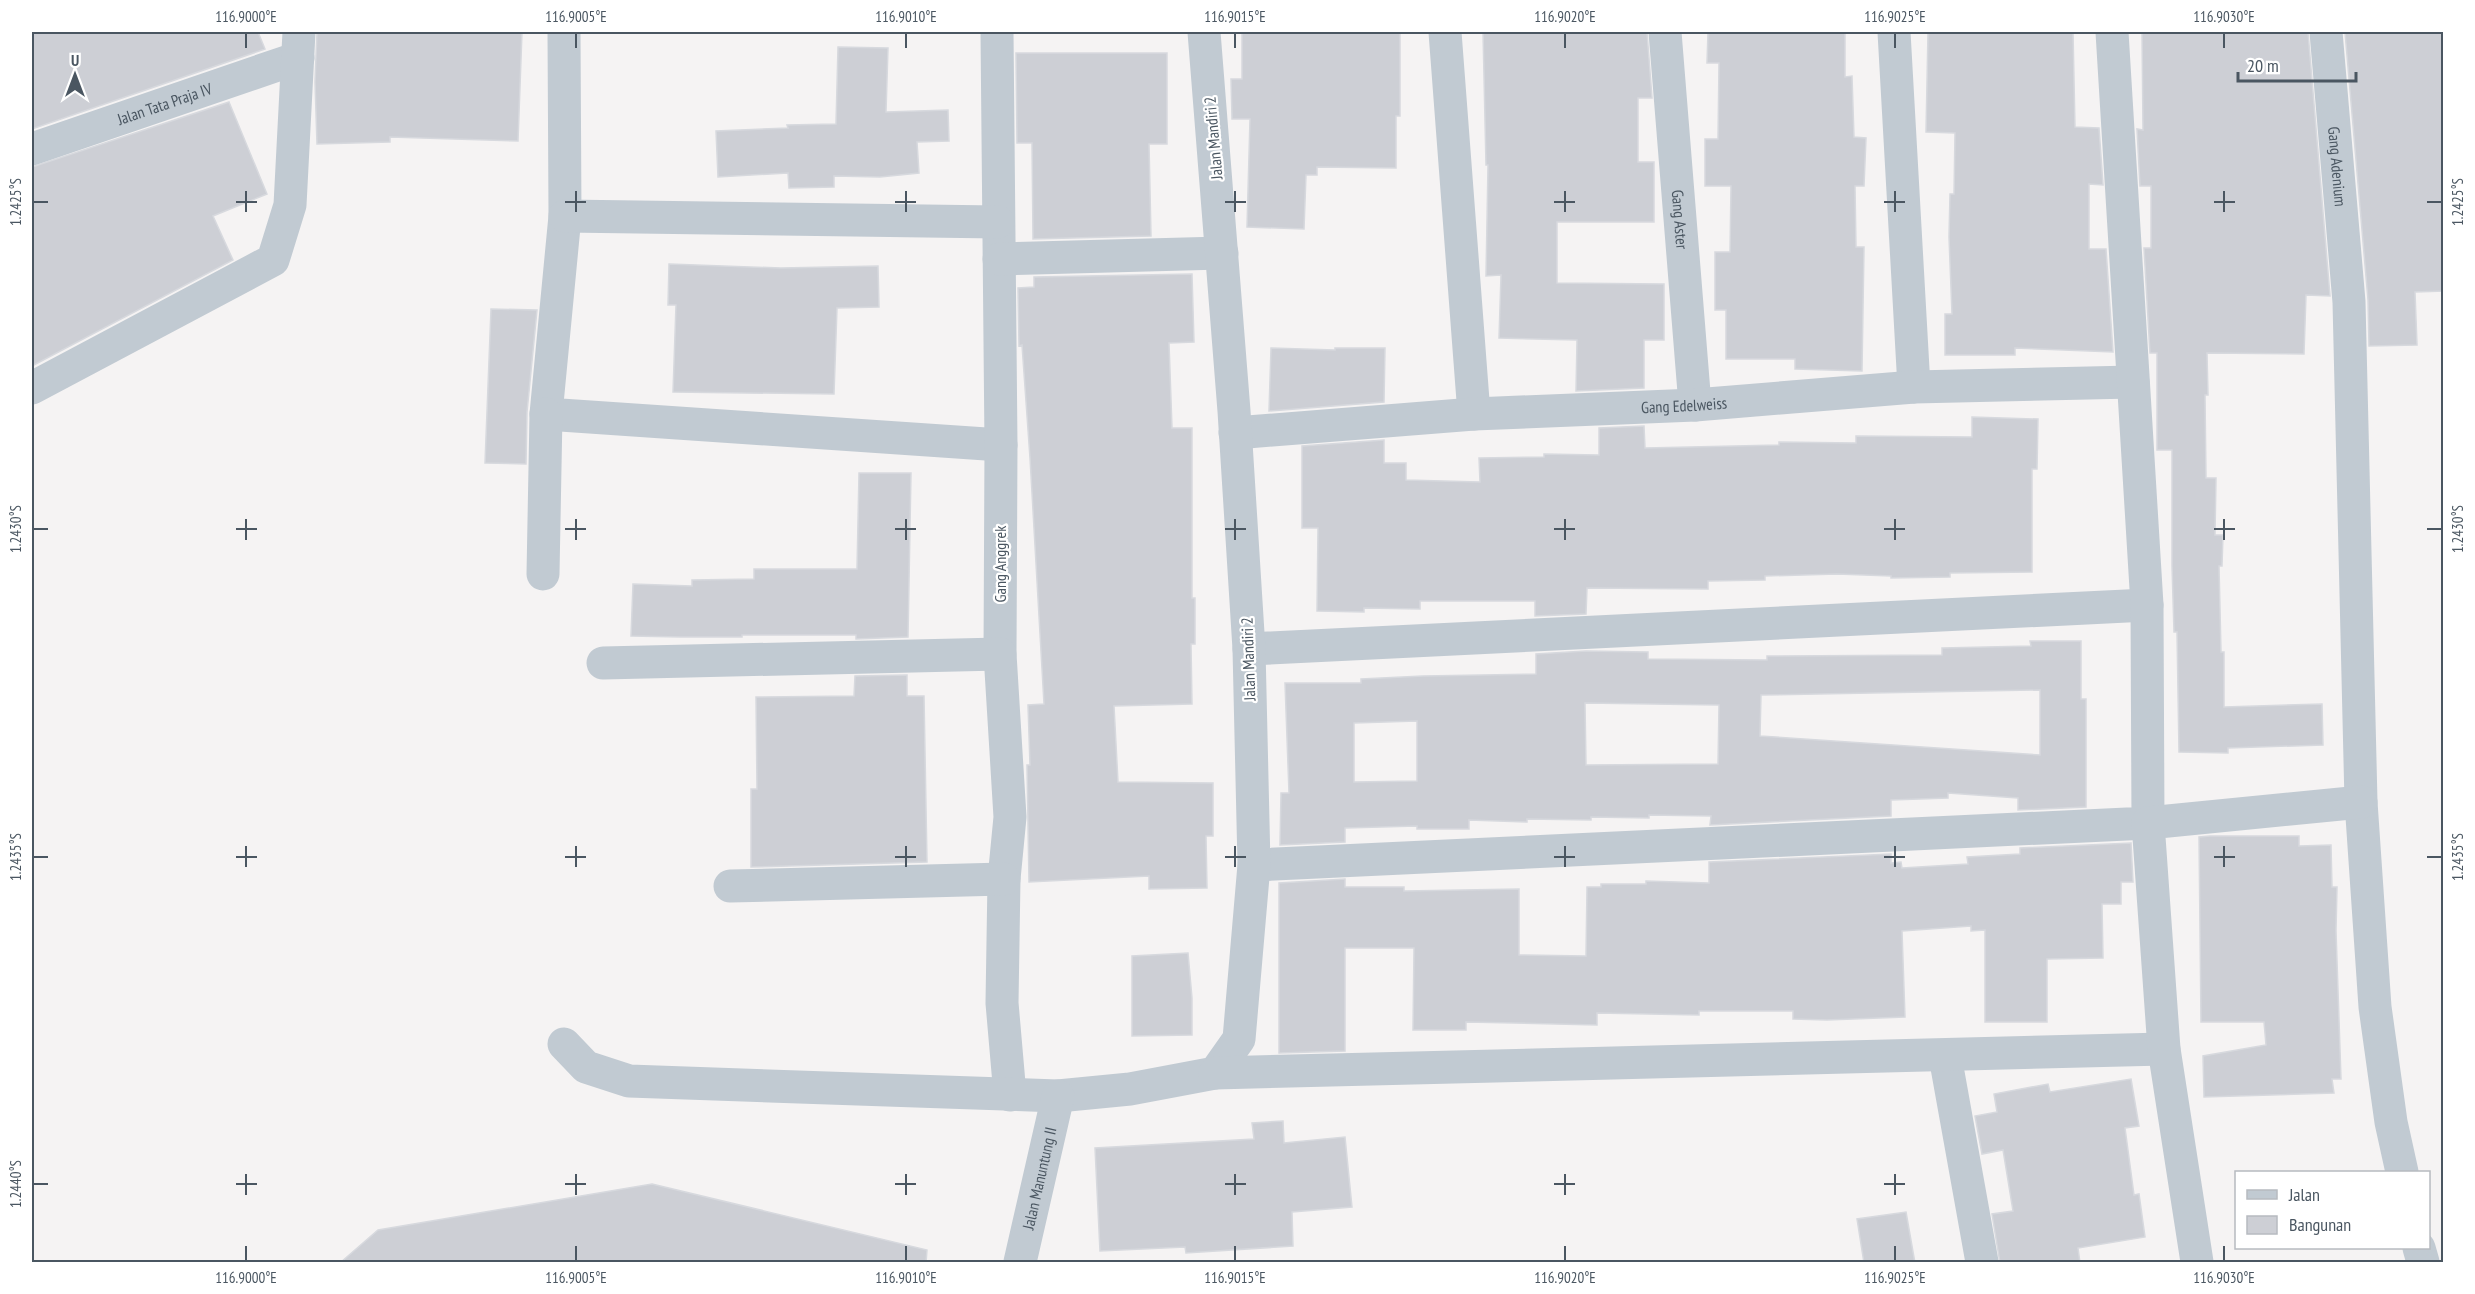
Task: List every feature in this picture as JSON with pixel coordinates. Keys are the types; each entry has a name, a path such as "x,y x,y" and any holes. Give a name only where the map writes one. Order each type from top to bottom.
{"street":[{"path":"543,574 546,414 565,216 564,32"},
{"name":"Gang Anggrek","path":"997,32 1001,445 1000,654 1010,817 1004,879 1002,1004 1010,1095"},
{"name":"Jalan Mandiri 2","path":"1204,32 1222,253 1249,649 1254,865 1239,1039 1215,1073"},
{"path":"1445,32 1474,414"},
{"name":"Gang Aster","path":"1665,32 1695,405"},
{"path":"1894,32 1914,387"},
{"path":"2112,32 2147,605 2148,823 2164,1049 2198,1263"},
{"name":"Gang Adenium","path":"2326,32 2349,302 2361,802 2375,1007 2391,1122 2402,1171"},
{"path":"32,388 273,261 290,206 298,45"},
{"name":"Jalan Tata Praja IV","path":"32,149 298,45"},
{"path":"565,216 999,222"},
{"path":"999,258 1222,253"},
{"name":"Gang Edelweiss","path":"1235,434 1474,414 1695,405 1914,387 2133,382"},
{"path":"546,414 1001,445"},
{"path":"1249,649 2147,605"},
{"path":"603,663 1000,654"},
{"path":"1254,865 2148,823 2361,802"},
{"path":"730,885 1004,879"},
{"path":"564,1044 586,1067 628,1081 1058,1096 1130,1089 1215,1073 2164,1049"},
{"path":"1945,1056 1982,1263"},
{"name":"Jalan Manuntung II","path":"1020,1263 1058,1096"}],"building":[{"path":"32,32 258,32 265,49 32,129"},
{"path":"317,32 522,32 518,141 390,137 390,142 317,144 315,82"},
{"path":"1242,32 1400,32 1400,116 1396,116 1396,168 1317,167 1317,175 1306,175 1304,229 1247,227 1250,119 1232,119 1231,79 1242,79"},
{"path":"1483,32 1647,32 1652,98 1638,98 1638,162 1654,162 1654,222 1557,222 1557,283 1664,284 1664,340 1644,340 1644,388 1576,391 1577,340 1499,338 1501,275 1486,276 1488,165 1486,165"},
{"path":"1708,32 1845,32 1845,77 1852,76 1854,137 1866,138 1864,186 1855,186 1856,247 1864,247 1862,371 1795,369 1795,359 1726,359 1726,310 1715,310 1715,252 1730,252 1731,186 1705,186 1705,139 1718,139 1719,63 1707,63"},
{"path":"1928,32 2073,32 2075,127 2099,128 2103,185 2089,184 2089,249 2106,249 2113,352 2015,348 2015,355 1945,355 1945,314 1952,314 1949,237 1950,194 1954,194 1955,133 1926,132"},
{"path":"2142,32 2308,32 2330,296 2306,295 2304,354 2207,353 2206,478 2216,478 2215,535 2223,535 2222,566 2219,566 2221,652 2224,652 2224,707 2322,704 2323,745 2228,748 2228,753 2179,752 2177,632 2174,632 2172,566 2172,450 2157,450 2157,353 2150,353 2144,248 2151,248 2151,186 2140,186 2137,129 2143,130"},
{"path":"2345,32 2444,32 2444,291 2415,292 2417,345 2369,346 2368,300"},
{"path":"838,47 888,48 886,112 948,110 949,141 917,142 919,173 880,177 834,176 834,187 789,188 788,173 718,177 716,131 788,128 787,125 836,124"},
{"path":"1016,53 1167,53 1167,144 1149,144 1151,236 1033,239 1032,143 1017,143"},
{"path":"229,102 267,194 213,216 233,260 32,366 32,167"},
{"path":"669,264 781,268 878,266 879,307 837,308 834,394 673,392 676,305 668,305"},
{"path":"1192,274 1194,342 1169,343 1172,428 1192,428 1192,598 1195,598 1195,644 1191,644 1192,704 1114,706 1118,782 1213,783 1213,836 1206,836 1207,888 1149,889 1149,876 1029,882 1028,705 1044,704 1030,458 1022,345 1019,346 1018,288 1034,287 1034,277"},
{"path":"491,309 537,310 527,412 526,464 485,463"},
{"path":"1271,348 1335,350 1335,348 1385,348 1384,402 1269,411"},
{"path":"1972,417 2038,419 2037,469 2032,469 2032,572 1950,573 1950,577 1891,578 1891,576 1837,574 1765,576 1765,580 1708,581 1708,589 1587,588 1586,614 1535,616 1535,601 1420,601 1420,609 1364,608 1364,612 1317,611 1318,528 1302,528 1302,446 1384,440 1384,463 1406,463 1406,480 1480,482 1479,458 1544,457 1544,454 1599,455 1599,428 1644,426 1645,448 1779,445 1779,442 1856,443 1856,436 1972,437"},
{"path":"859,473 911,473 908,637 856,639 856,635 631,636 633,584 692,586 692,580 754,579 754,569 857,569"},
{"path":"2030,641 2081,641 2081,699 2086,699 2086,807 2018,810 2018,798 1948,793 1948,798 1891,800 1891,816 1710,825 1711,816 1649,815 1649,818 1591,817 1591,820 1527,819 1527,822 1469,820 1469,829 1417,829 1417,826 1345,828 1345,842 1280,845 1281,793 1289,793 1285,683 1361,683 1361,679 1536,674 1536,654 1586,651 1648,652 1648,659 1767,660 1767,656 1942,655 1942,648 2031,646","holes":["2040,690 2040,755 1760,736 1761,695","1585,703 1719,705 1718,764 1586,765","1417,721 1417,781 1354,782 1354,723"]},
{"path":"907,675 907,696 924,696 927,862 751,867 751,789 757,789 756,697 854,696 855,676"},
{"path":"2299,836 2299,846 2331,845 2332,887 2337,887 2336,931 2341,1079 2332,1079 2334,1093 2204,1097 2203,1056 2266,1045 2264,1022 2201,1022 2199,837"},
{"path":"2131,843 2133,882 2121,882 2121,904 2102,904 2103,958 2047,959 2047,1022 1985,1022 1985,930 1971,931 1971,926 1902,931 1905,1017 1827,1020 1793,1019 1793,1011 1699,1011 1699,1015 1597,1013 1597,1025 1466,1022 1466,1030 1413,1030 1414,948 1345,948 1345,1051 1279,1053 1279,883 1345,879 1345,887 1404,887 1404,891 1519,889 1519,955 1586,956 1587,887 1601,887 1601,884 1646,884 1646,881 1709,883 1709,862 1891,854 1891,863 1901,862 1902,868 1968,864 1967,857 2020,854 2020,848"},
{"path":"1188,953 1192,998 1192,1035 1132,1036 1132,956"},
{"path":"2131,1079 2139,1126 2125,1128 2134,1195 2139,1194 2145,1237 2078,1248 2080,1263 2000,1263 1992,1214 2013,1211 2003,1150 1982,1154 1975,1116 1997,1112 1994,1094 2048,1084 2050,1092"},
{"path":"1283,1121 1284,1143 1345,1137 1352,1207 1292,1212 1293,1246 1186,1253 1185,1247 1100,1251 1095,1148 1254,1139 1252,1123"},
{"path":"652,1184 927,1250 926,1263 340,1263 378,1230"},
{"path":"1906,1212 1915,1263 1864,1263 1857,1219"}]}
